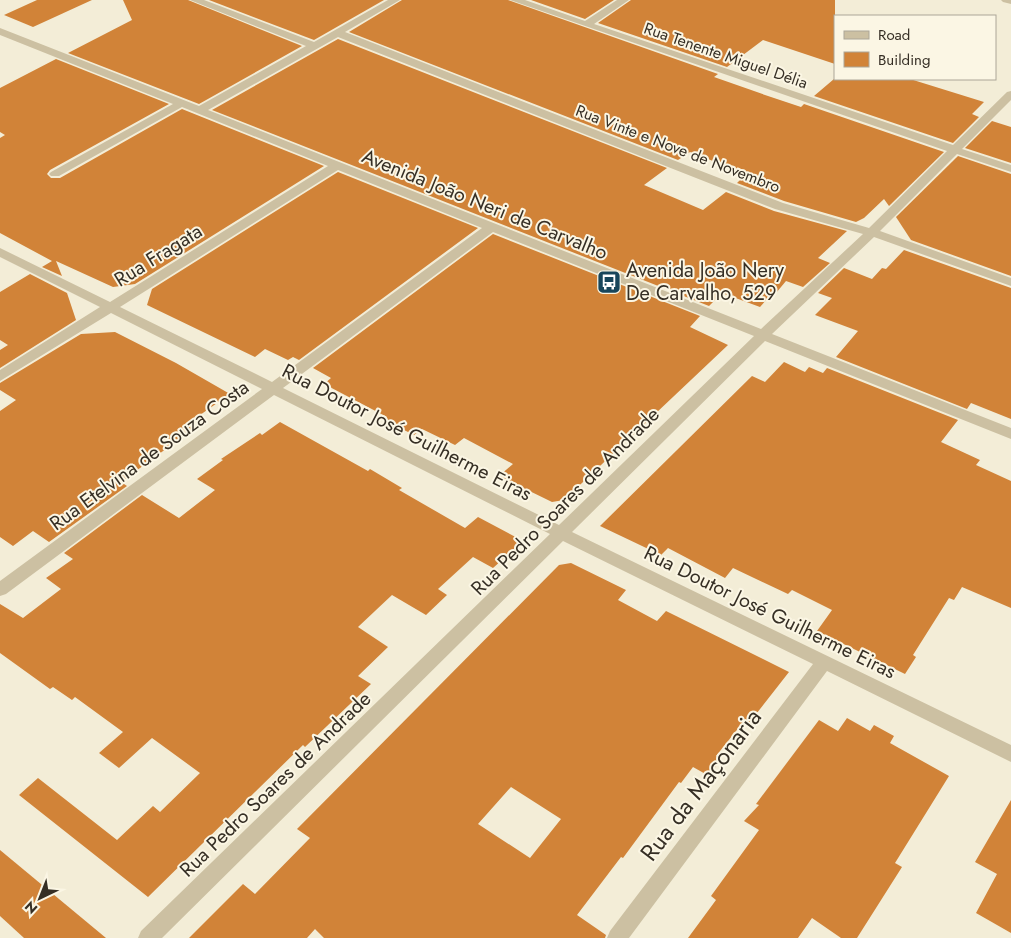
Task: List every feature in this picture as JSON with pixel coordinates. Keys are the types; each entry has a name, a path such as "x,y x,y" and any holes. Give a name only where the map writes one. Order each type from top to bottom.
{"street":[{"path":"195,0 314,46"},
{"path":"199,111 395,0"},
{"name":"Rua Tenente Miguel Délia","path":"515,0 1011,170"},
{"path":"587,24 624,0"},
{"path":"1006,0 1011,1"},
{"name":"Avenida João Neri de Carvalho","path":"0,31 490,228 1011,434"},
{"name":"Rua Vinte e Nove de Novembro","path":"338,33 779,206 872,232 1011,282"},
{"name":"Rua Pedro Soares de Andrade","path":"148,938 1011,94"},
{"path":"55,174 180,104"},
{"name":"Rua Fragata","path":"0,376 336,166"},
{"name":"Rua Etelvina de Souza Costa","path":"0,590 490,228"},
{"name":"Rua Doutor José Guilherme Eiras","path":"0,252 563,534 1011,754"},
{"name":"Rua da Maçonaria","path":"617,938 824,662"}],"building":[{"path":"37,0 92,0 33,27 4,15"},
{"path":"123,0 188,0 302,46 199,104 68,53 132,20"},
{"path":"209,0 384,0 314,40"},
{"path":"402,0 508,0 718,74 714,77 768,96 801,107 804,104 944,152 889,206 884,199 864,218 856,222 784,201 737,183 746,174 690,152 678,160 349,32"},
{"path":"531,0 614,0 585,19"},
{"path":"631,0 835,0 834,64 763,40 727,67 598,23"},
{"path":"338,39 667,168 644,185 703,210 726,192 774,211 847,231 818,258 830,263 803,287 786,281 760,307 722,293 709,306 212,110"},
{"path":"56,59 169,104 50,170 47,174 51,178 60,178 182,109 324,166 135,284 113,287 56,261 62,276 42,267 52,261 0,233 0,138 5,135 0,132 0,88"},
{"path":"834,79 913,80 984,102 972,114 979,117 953,143 814,96"},
{"path":"992,121 1011,127 1011,163 965,148"},
{"path":"958,156 1011,174 1011,276 911,240 896,217"},
{"path":"338,172 478,228 299,360 293,357 288,360 265,349 255,357 147,305 152,289"},
{"path":"493,234 700,316 690,327 728,345 564,500 552,502 499,476 513,464 464,438 455,445 422,429 414,435 384,420 387,417 324,384 331,378 313,368"},
{"path":"904,250 1011,288 1011,419 971,403 967,409 836,357 858,331 815,315 832,298 818,293 844,268 872,279 882,268 886,269"},
{"path":"30,274 67,293 76,320 0,368 0,350 8,345 0,340 0,292"},
{"path":"115,332 176,363 230,394 190,422 197,426 121,482 127,486 49,542 33,531 13,546 0,537 0,411 16,400 0,390 0,383 81,334"},
{"path":"784,362 805,372 809,367 823,373 827,368 958,420 941,442 980,460 976,465 1011,481 1011,608 962,587 954,600 949,598 913,655 916,657 905,674 817,631 832,610 792,590 788,594 733,568 725,578 668,548 661,555 600,526 752,376 765,382"},
{"path":"280,422 368,471 370,469 402,488 399,490 465,528 478,517 523,541 493,568 473,557 438,589 447,595 426,615 392,595 358,627 388,647 358,676 371,684 305,747 303,745 148,897 19,795 38,778 117,840 153,806 160,812 200,773 152,738 119,768 99,753 123,732 75,697 72,700 53,687 50,689 0,653 0,604 23,618 61,589 46,578 73,559 64,553 142,495 179,518 215,490 197,479 223,460 221,459"},
{"path":"571,563 626,590 618,600 657,621 666,611 789,672 749,723 744,721 716,756 721,759 709,776 693,767 681,783 679,782 623,858 621,857 577,915 606,935 605,938 324,938 315,929 307,938 189,938 243,884 255,894 310,838 297,829 559,565","holes":["511,787 561,819 530,858 478,824"]},
{"path":"847,718 870,731 874,725 894,736 890,743 949,776 895,863 902,867 857,938 841,938 812,918 798,938 688,938 716,900 711,896 759,830 744,821 759,805 756,804 819,720 838,731"},
{"path":"1011,800 1011,933 976,913 997,874 975,862"},
{"path":"0,850 106,938 24,938 0,916"}],"place":[{"name":"Avenida João Nery De Carvalho, 529","path":"609,282"}]}
